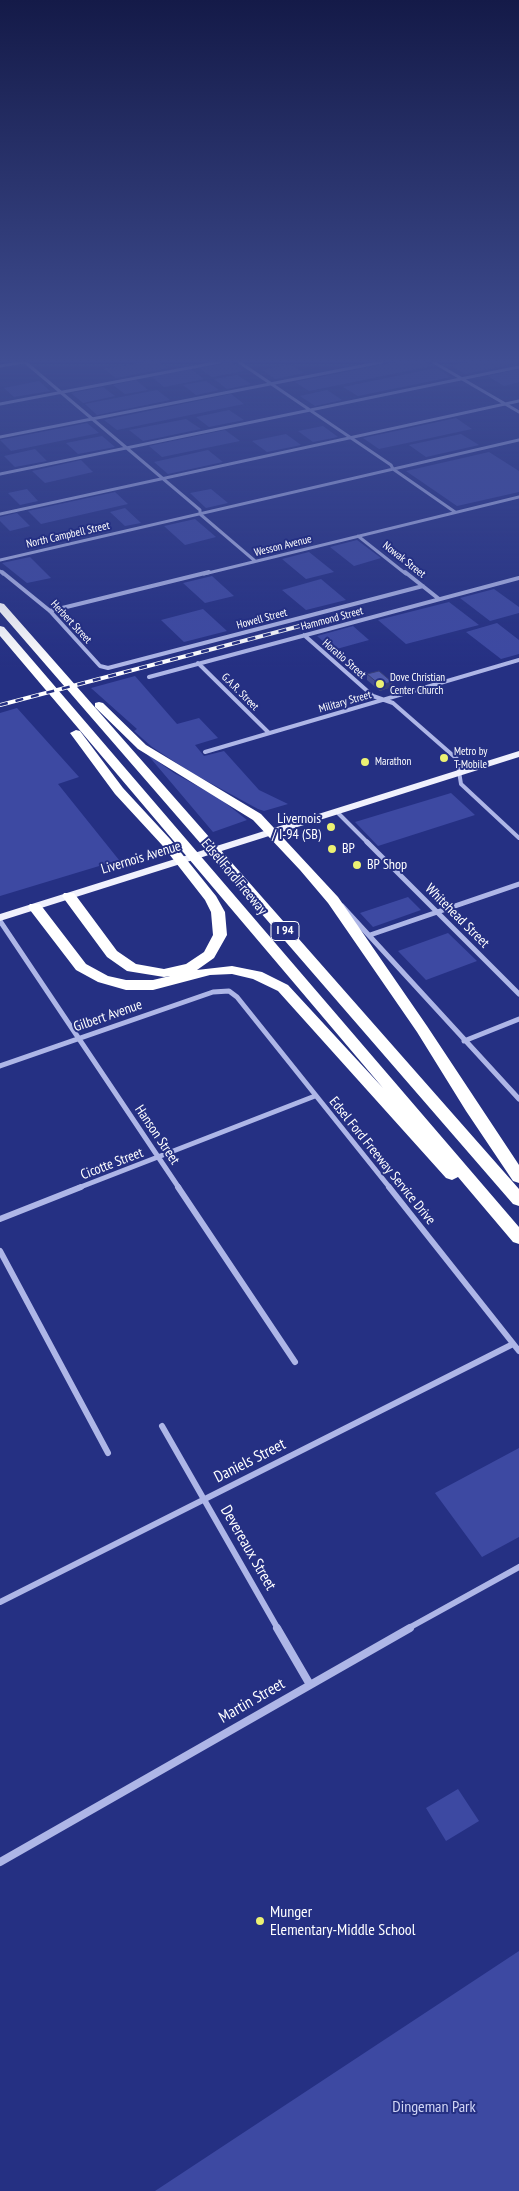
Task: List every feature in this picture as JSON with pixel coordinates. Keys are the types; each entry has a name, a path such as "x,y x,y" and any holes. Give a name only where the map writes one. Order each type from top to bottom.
{"highway":[{"name":"Edsel Ford Freeway","path":"0,606 519,1200"},
{"name":"Edsel Ford Freeway","path":"0,629 519,1238"},
{"path":"50,662 68,674 142,746 257,817 267,834 333,900 422,1029 471,1107 519,1177"},
{"path":"44,681 56,707 119,790 166,842 211,900 218,912 220,935 209,955 190,968 164,972 132,968 112,954 69,896"},
{"path":"35,906 74,960 89,973 103,979 126,985 153,985 204,972 232,970 257,975 283,988 339,1047 444,1167 490,1206"}],"main road":[{"name":"Livernois Avenue","path":"0,919 35,906 519,754"}],"street":[{"path":"0,474 48,464"},
{"path":"146,464 200,510 200,514 255,561"},
{"path":"0,514 228,464"},
{"path":"390,464 393,469 455,512"},
{"name":"North Campbell Street","path":"0,560 414,464"},
{"name":"Wesson Avenue","path":"50,610 519,497"},
{"name":"Nowak Street","path":"358,536 439,599"},
{"name":"Herbert Street","path":"0,571 50,610 100,666 104,667"},
{"name":"Hammond Street","path":"150,677 519,578"},
{"name":"Howell Street","path":"104,667 423,586"},
{"name":"Horatio Street","path":"304,635 373,696 393,703 457,759 461,784 519,838"},
{"name":"Military Street","path":"205,752 519,660"},
{"name":"G.A.R. Street","path":"198,663 269,733"},
{"name":"Whitehead Street","path":"337,812 519,994"},
{"path":"370,935 519,884"},
{"path":"333,900 346,909 519,1100"},
{"name":"Hanson Street","path":"0,919 295,1362"},
{"name":"Gilbert Avenue","path":"0,1066 212,992 225,990"},
{"name":"Edsel Ford Freeway Service Drive","path":"225,990 237,996 519,1351"},
{"path":"464,1040 519,1019"},
{"name":"Cicotte Street","path":"0,1219 315,1096"},
{"path":"0,1251 108,1453"},
{"name":"Daniels Street","path":"0,1602 513,1344"},
{"name":"Devereaux Street","path":"162,1426 310,1684"},
{"name":"Martin Street","path":"0,1862 310,1684 519,1567"}],"green space":[{"path":"12,464 30,464 15,467"},
{"path":"62,464 85,464 93,472 45,483 32,471"},
{"path":"157,464 213,464 168,474"},
{"path":"436,464 508,464 519,471 519,492 457,506 406,471"},
{"path":"27,489 38,501 20,505 8,493"},
{"path":"211,489 228,503 206,508 190,493"},
{"path":"115,492 128,504 41,524 28,511"},
{"path":"125,508 141,523 125,526 110,512"},
{"path":"17,513 30,526 10,531 0,521 0,517"},
{"path":"195,519 216,537 185,545 164,526"},
{"path":"357,540 381,558 354,566 330,547"},
{"path":"309,552 334,572 306,579 282,559"},
{"path":"30,557 51,578 27,583 2,563"},
{"path":"212,576 234,596 205,603 183,583"},
{"path":"321,579 346,600 306,610 282,590"},
{"path":"494,589 519,607 519,613 490,621 460,598"},
{"path":"449,602 479,625 406,644 378,620"},
{"path":"203,609 227,631 184,642 161,620"},
{"path":"497,623 519,640 519,654 501,659 466,632"},
{"path":"353,626 369,640 333,650 317,636"},
{"path":"135,676 177,724 199,718 218,738 195,745 204,756 224,751 259,790 288,804 264,811 192,773 152,747 134,731 137,729 91,688"},
{"path":"17,708 79,777 58,784 119,860 0,896 0,713"},
{"path":"147,754 174,773 219,798 247,820 213,832"},
{"path":"451,793 475,815 378,846 355,822"},
{"path":"408,897 421,910 373,927 360,913"},
{"path":"448,933 477,961 426,980 398,951"},
{"path":"519,1448 519,1537 482,1557 435,1493"},
{"path":"458,1789 479,1821 446,1841 426,1808"},
{"name":"Dingeman Park","path":"519,1951 519,2191 155,2191"}],"building":[{"path":"379,671 392,682 380,685 367,674"}],"railway":[{"path":"0,705 315,622"}],"place":[{"name":"Dove Christian Center Church","path":"380,684"},
{"name":"Metro by T-Mobile","path":"444,758"},
{"name":"Marathon","path":"365,762"},
{"name":"Livernois / I-94 (SB)","path":"331,827"},
{"name":"BP","path":"332,849"},
{"name":"BP Shop","path":"357,865"},
{"name":"Munger Elementary-Middle School","path":"260,1921"}]}
